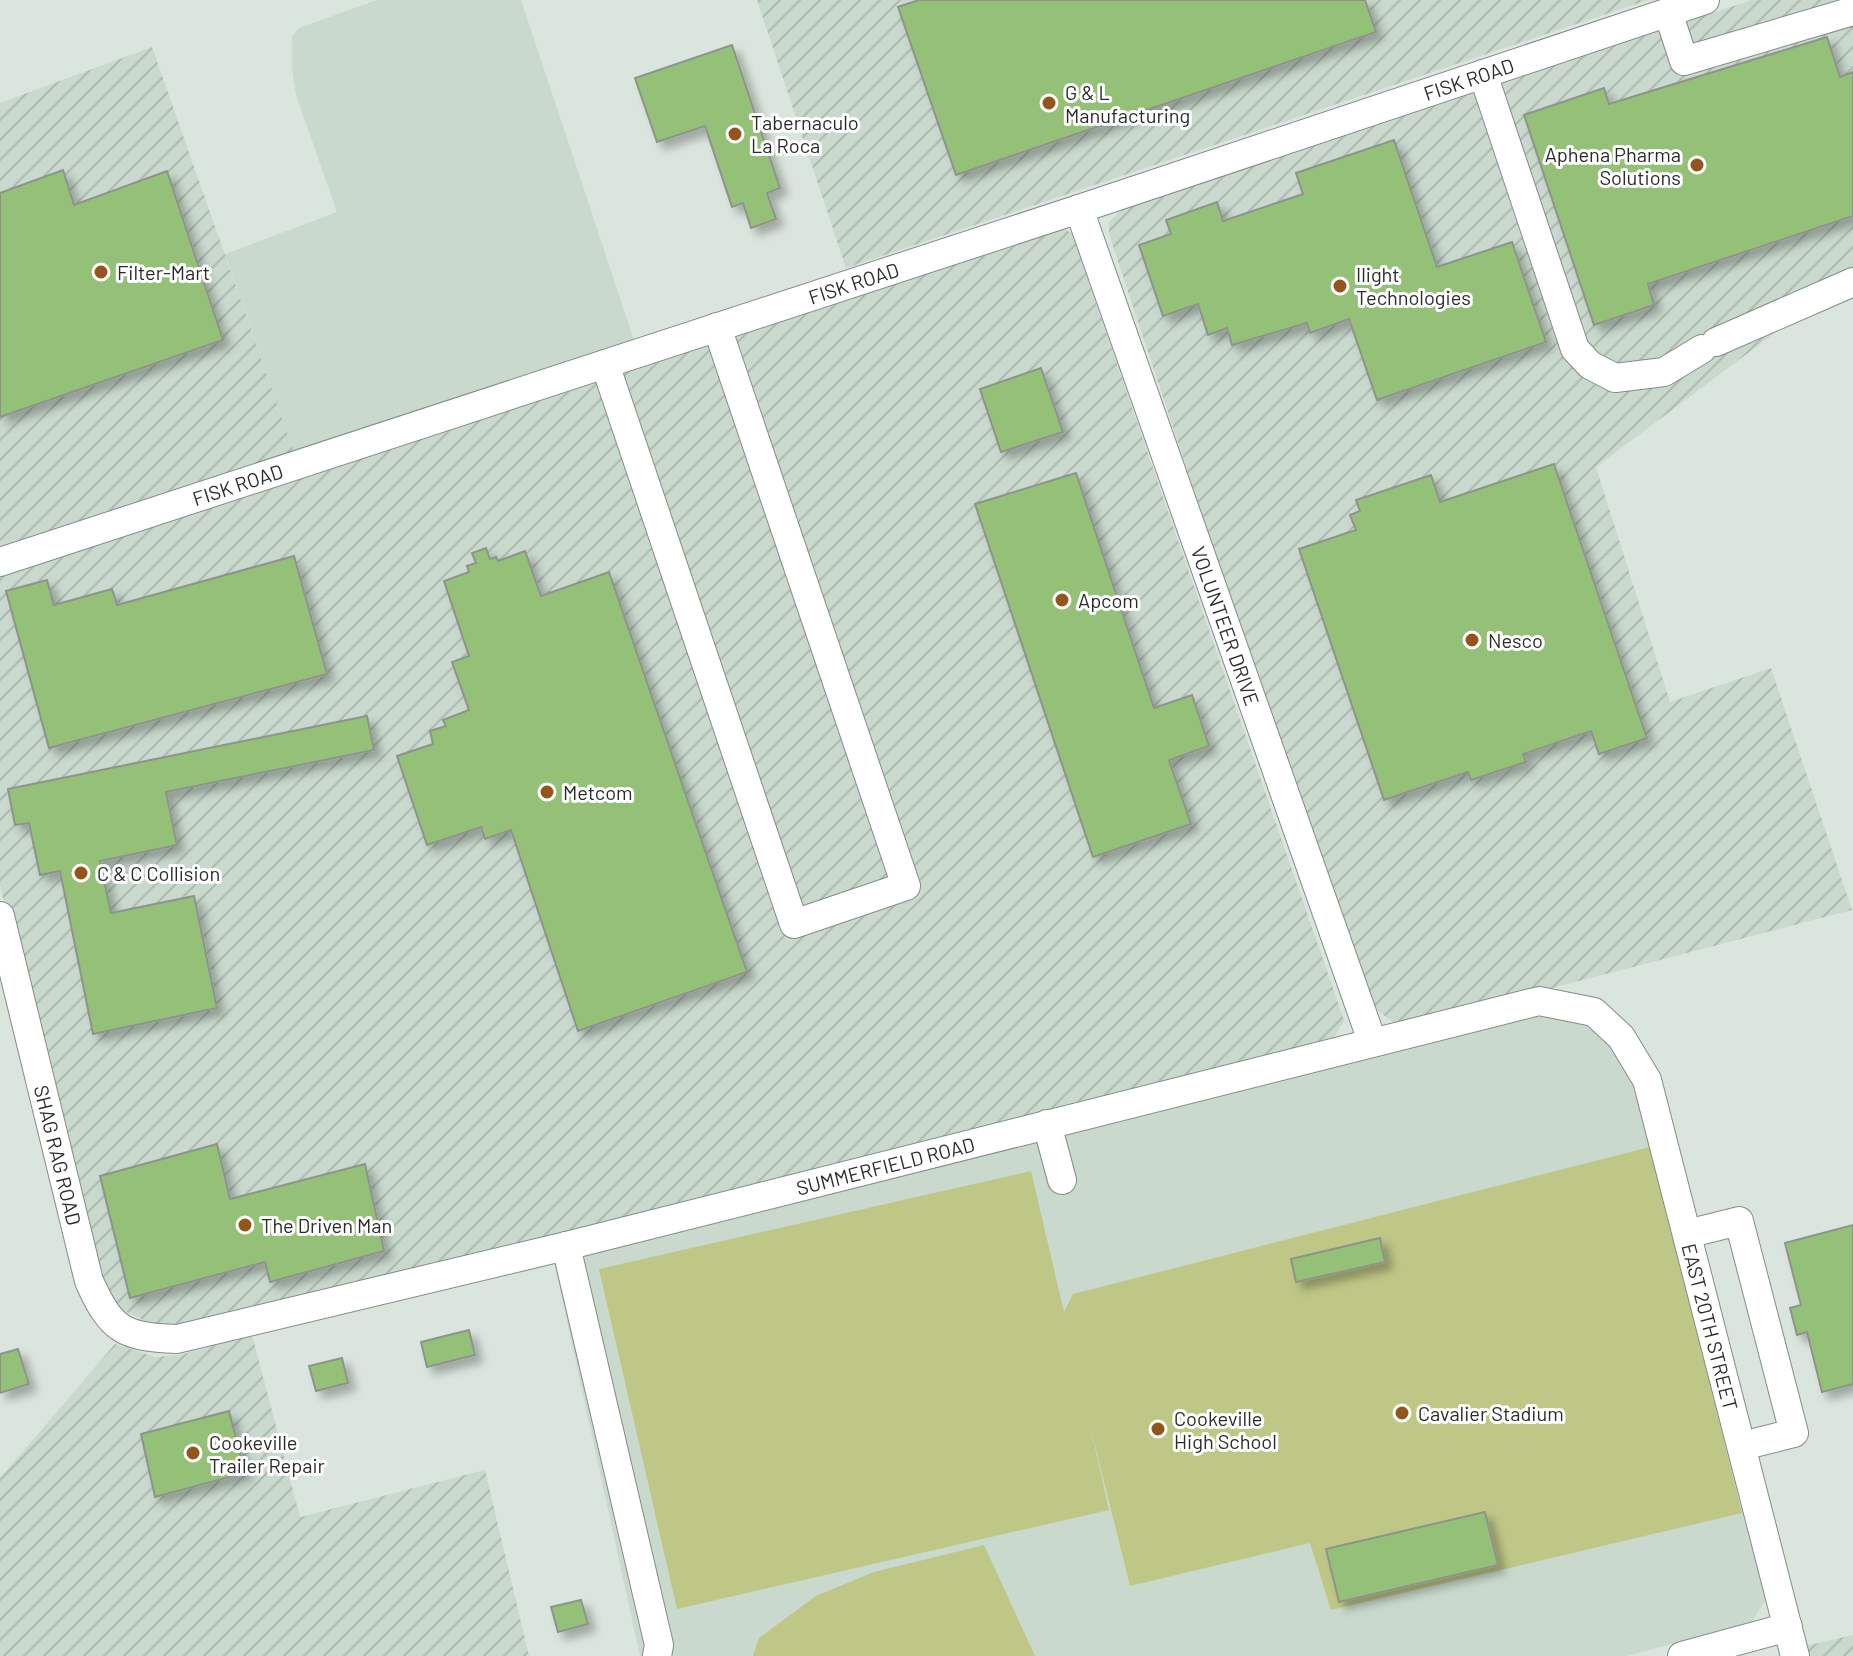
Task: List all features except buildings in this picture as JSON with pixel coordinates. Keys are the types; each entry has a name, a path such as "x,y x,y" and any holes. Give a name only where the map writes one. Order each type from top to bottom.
{"street":[{"name":"FISK ROAD","path":"0,562 1079,209 1705,0"},
{"path":"1668,12 1684,61 1853,11"},
{"path":"1483,74 1575,349 1590,365 1615,378 1664,372 1709,346 1853,282"},
{"name":"VOLUNTEER DRIVE","path":"1079,209 1372,1041"},
{"path":"605,364 794,924 906,886 717,327"},
{"name":"SHAG RAG ROAD","path":"0,916 89,1281 102,1310 120,1328 146,1338 177,1339"},
{"name":"SUMMERFIELD ROAD","path":"177,1339 566,1246 1539,1001 1594,1012"},
{"name":"EAST 20TH STREET","path":"1594,1012 1621,1037 1647,1080 1795,1656"},
{"path":"1047,1124 1062,1180"},
{"path":"1687,1234 1739,1221 1794,1433 1742,1446"},
{"path":"566,1246 659,1645 657,1656"},
{"path":"1682,1656 1788,1627"}],"shaded area":[{"path":"377,0 521,0 634,340 294,452 225,254 337,212 296,95 292,36 299,28"},
{"path":"757,0 1648,0 846,268"},
{"path":"1752,0 1853,0 1853,284 1828,293 1596,467 1670,702 1771,668 1852,910 1414,1024 1394,1023 1377,1010 1365,983 1201,512 1109,234 1109,222 1126,205"},
{"path":"152,47 294,452 0,549 0,103"},
{"path":"1065,229 1072,234 1344,1020 1332,1042 191,1330 151,1324 123,1310 103,1290 97,1279 0,886 0,572 313,475 873,289"},
{"name":"Cookeville High School","path":"1529,1015 1561,1015 1586,1023 1610,1041 1641,1089 1769,1595 1751,1623 1627,1656 640,1656 554,1262"},
{"path":"252,1335 300,1517 485,1470 529,1656 0,1656 0,1478 115,1344 155,1357 180,1355"},
{"path":"1853,1635 1853,1656 1807,1656 1805,1646"}],"green space":[{"name":"Cookeville High School","path":"1650,1147 1742,1513 1331,1610 1310,1543 1130,1586 1090,1425 1109,1510 677,1609 599,1269 1031,1171 1064,1312 1073,1294"},
{"path":"984,1545 1035,1656 753,1656 759,1638 816,1596 874,1572"}],"place":[{"name":"G & L Manufacturing","path":"1049,103"},
{"name":"Tabernaculo La Roca","path":"735,134"},
{"name":"Aphena Pharma Solutions","path":"1697,165"},
{"name":"Filter-Mart","path":"101,272"},
{"name":"Ilight Technologies","path":"1340,286"},
{"name":"Apcom","path":"1062,600"},
{"name":"Nesco","path":"1472,640"},
{"name":"Metcom","path":"547,792"},
{"name":"C & C Collision","path":"81,873"},
{"name":"The Driven Man","path":"245,1225"},
{"name":"Cavalier Stadium","path":"1402,1413"},
{"name":"Cookeville High School","path":"1158,1429"},
{"name":"Cookeville Trailer Repair","path":"193,1453"}]}
